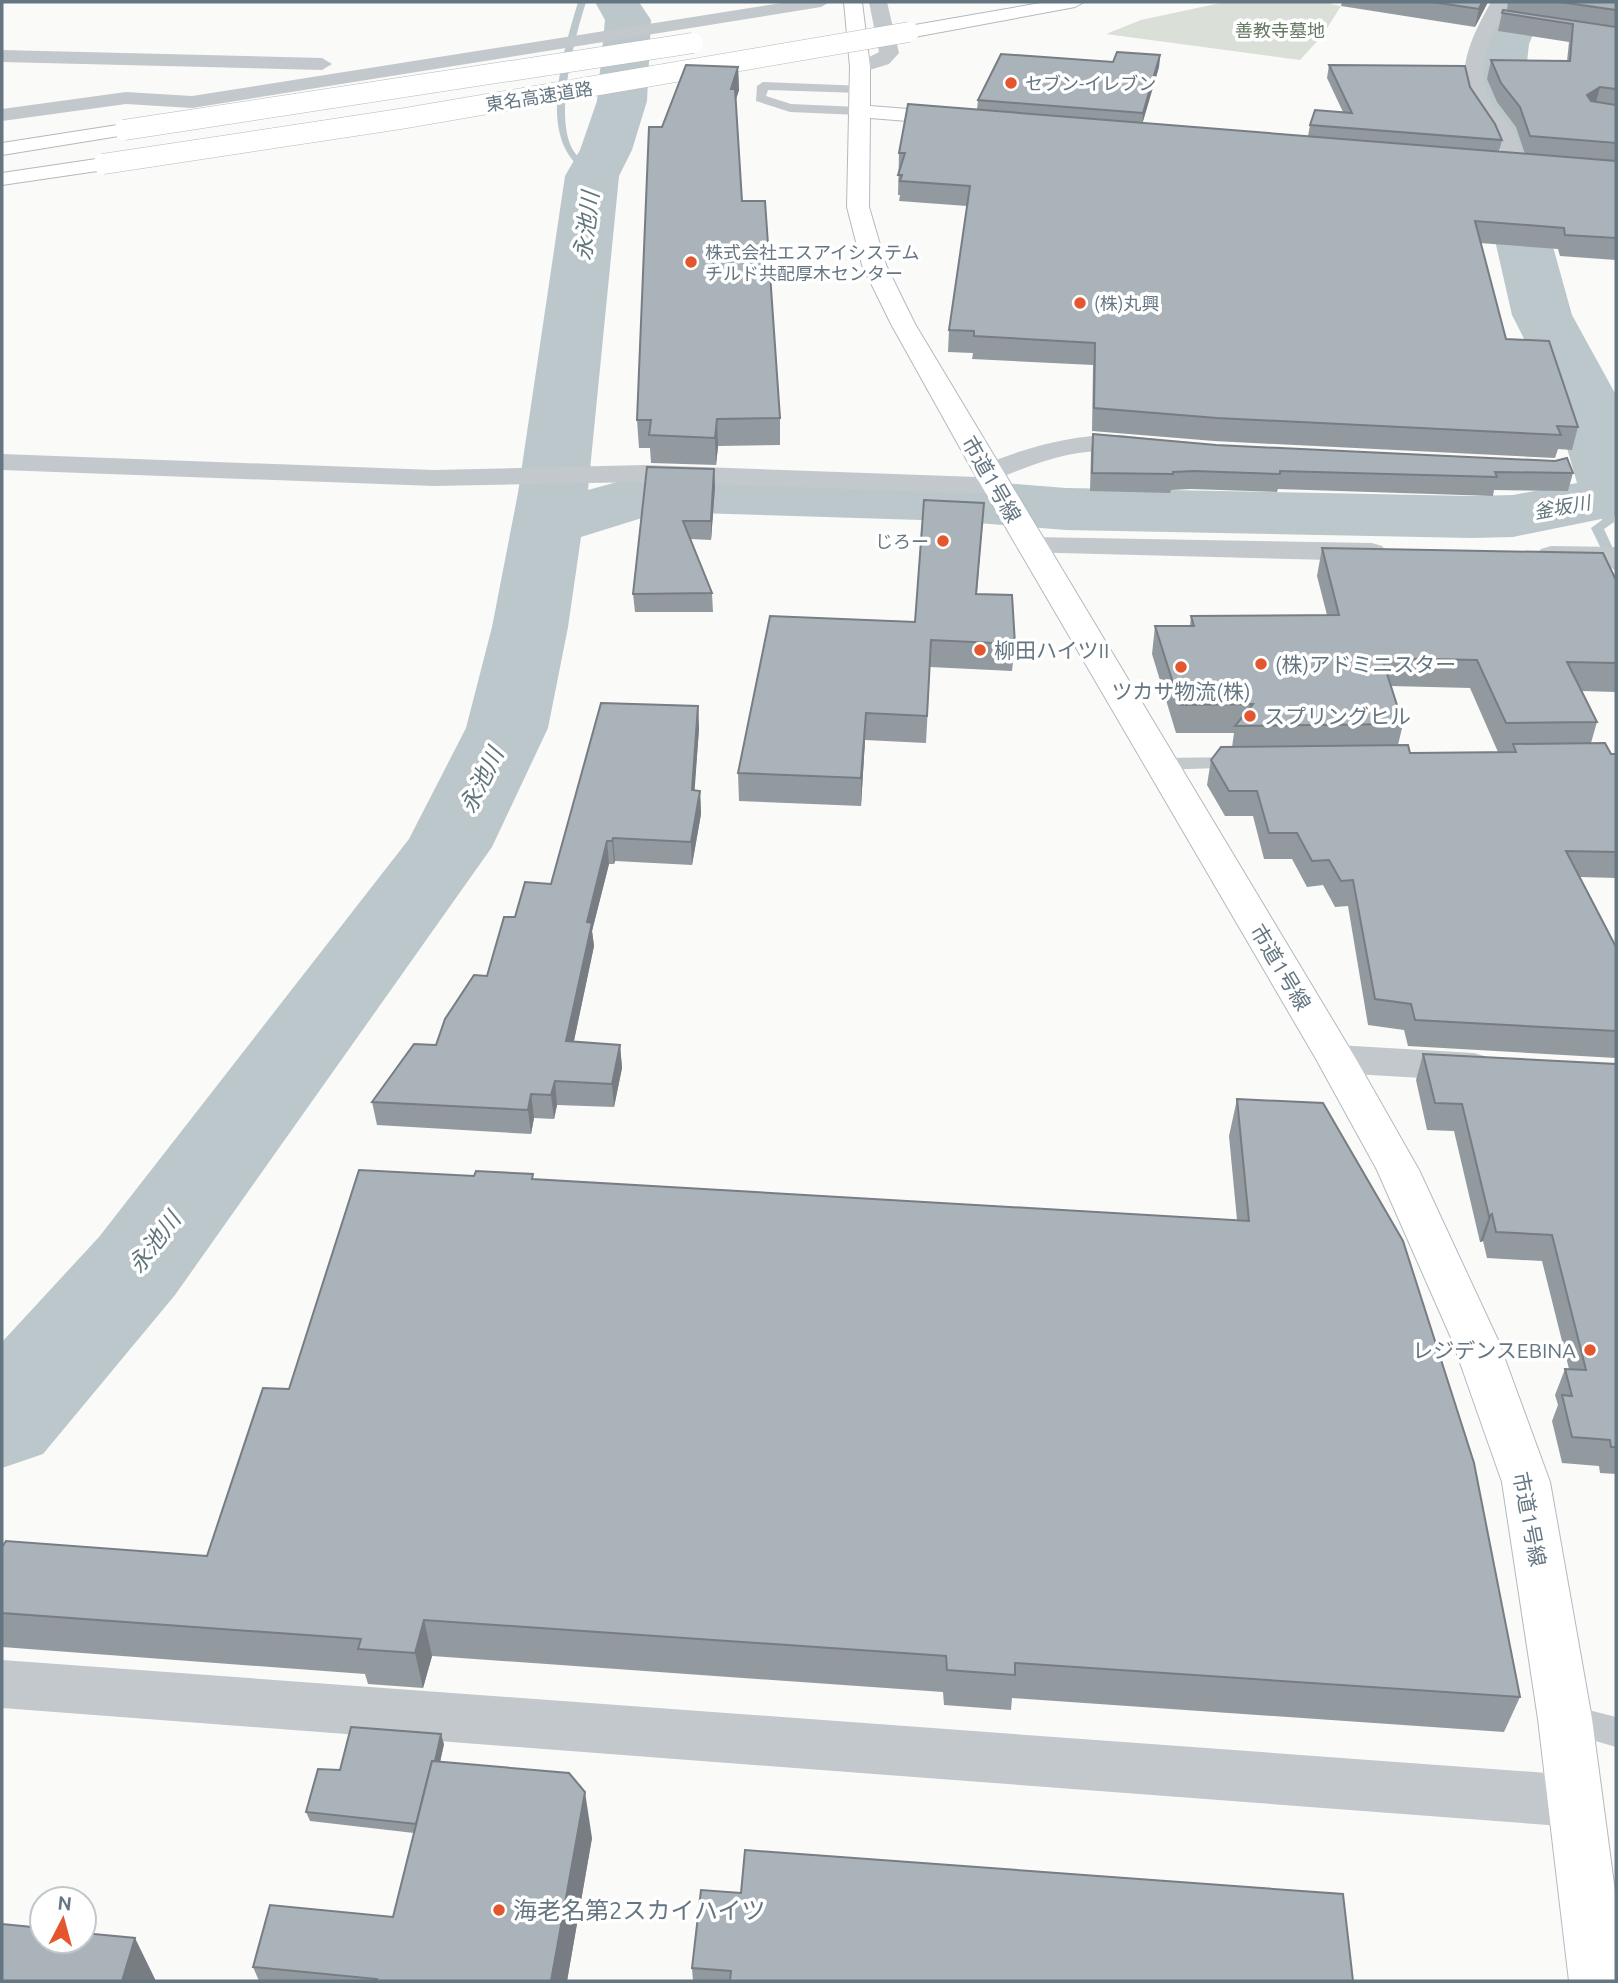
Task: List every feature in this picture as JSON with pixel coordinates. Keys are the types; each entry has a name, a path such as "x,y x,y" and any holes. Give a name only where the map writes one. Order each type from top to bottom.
{"main road":[{"name":"市道1号線","path":"853,2 860,67 858,207 874,265 903,324 1006,504 1336,1059 1398,1170 1440,1256 1475,1340 1527,1482 1565,1719 1598,1981"},
{"name":"東名高速道路","path":"2,179 400,119 1075,2"},
{"path":"754,33 901,8"},
{"name":"東名高速道路","path":"2,149 714,40"},
{"path":"859,100 982,121"},
{"path":"1486,162 1525,165"}],"street":[{"path":"2,115 126,98 192,102 821,2"},
{"path":"860,67 882,60 889,53 878,2"},
{"path":"1499,15 1477,50 1474,78 1476,94 1508,133 1525,165"},
{"path":"2,56 423,66"},
{"path":"1006,504 1051,448 1087,441 1174,448"},
{"path":"2,462 434,478 514,473 607,474 1006,504 1402,552"},
{"path":"1526,554 1605,556"},
{"path":"1336,1059 1509,1069"},
{"path":"2,1684 1575,1801"}],"lane":[{"path":"763,86 859,100 790,108 760,98 763,86"},
{"path":"1160,764 1257,763"},
{"path":"1565,1719 1616,1732"}],"green space":[{"name":"善教寺墓地","path":"1225,2 1331,2 1330,4 1341,6 1322,36 1300,60 1106,34 1141,20"}],"building":[{"path":"1432,2 1482,2 1479,9"},
{"path":"1560,2 1616,2 1616,10"},
{"path":"1503,10 1616,27 1616,89 1600,87 1587,95 1591,101 1616,105 1616,143 1530,136 1520,107 1501,83 1491,60 1570,61 1573,24 1502,13"},
{"path":"1117,52 1160,55 1143,113 978,100 1001,54 1113,62"},
{"path":"686,65 738,67 731,89 735,89 742,201 765,201 780,418 717,419 715,438 649,435 651,420 637,420 649,127 662,127"},
{"path":"1329,65 1465,66 1470,87 1495,124 1502,140 1310,125 1315,110 1352,113"},
{"path":"908,104 1616,161 1616,238 1565,235 1564,228 1475,221 1506,339 1549,341 1578,427 1557,426 1561,435 1217,418 1094,408 1095,343 974,336 974,331 949,330 970,186 900,181 902,175 898,175 905,153 899,153"},
{"path":"1093,434 1216,445 1555,461 1567,458 1573,473 1495,472 1497,477 1280,471 1280,474 1194,471 1173,474 1092,473"},
{"path":"647,467 714,469 711,521 683,521 712,593 633,594"},
{"path":"924,500 984,503 976,594 1012,595 1015,644 931,640 927,716 866,713 861,778 738,773 770,616 915,622"},
{"path":"1322,548 1603,553 1616,580 1616,663 1567,662 1597,722 1506,723 1477,660 1382,658 1403,724 1235,726 1253,704 1180,705 1155,626 1194,626 1191,616 1339,615"},
{"path":"601,703 698,706 692,790 700,791 691,842 613,838 612,841 607,841 587,922 592,923 566,1041 620,1045 612,1084 555,1081 551,1095 531,1094 528,1110 372,1102 414,1044 436,1045 445,1019 474,975 487,976 504,917 515,917 525,882 551,884"},
{"path":"1605,743 1611,754 1616,754 1616,852 1566,851 1616,947 1616,1031 1415,1020 1411,1004 1375,999 1353,880 1341,881 1329,860 1312,861 1297,833 1269,833 1257,791 1229,791 1211,760 1221,747 1408,745 1410,753 1516,752 1513,744"},
{"path":"1423,1054 1616,1064 1616,1447 1611,1447 1610,1440 1572,1437 1562,1395 1572,1396 1565,1369 1586,1370 1552,1235 1496,1232 1492,1214 1489,1216 1462,1104 1435,1103"},
{"path":"1237,1099 1323,1103 1403,1241 1474,1463 1520,1697 1015,1663 1015,1675 947,1670 946,1656 424,1620 415,1653 358,1649 361,1639 2,1613 2,1547 6,1541 207,1556 263,1388 289,1389 359,1170 474,1176 476,1171 533,1174 532,1179 1249,1221"},
{"path":"351,1727 441,1734 416,1824 306,1812 318,1769 340,1770"},
{"path":"432,1761 569,1773 585,1792 551,1981 376,1981 377,1979 253,1967 270,1905 393,1917"},
{"path":"745,1850 1343,1894 1353,1981 730,1981 731,1971 692,1968 701,1890 741,1893"},
{"path":"2,1924 28,1927 28,1955 98,1955 98,1934 135,1938 122,1981 2,1981"}],"waterway":[{"path":"582,2 567,56 562,115 569,151 593,172"},
{"name":"永池川","path":"2,1420 137,1266 448,847 507,728 530,627 553,493 592,176 606,150 622,101 628,20 617,2"},
{"name":"釜坂川","path":"548,524 639,497 696,492 953,500 1066,509 1472,517 1513,516 1601,499 1613,486 1583,392 1542,315 1522,236 1522,217 1541,154 1538,143 1499,90 1506,44 1513,23 1525,2"},
{"path":"1601,499 1608,510 1608,522 1597,528 1616,567"}],"place":[{"name":"セブン-イレブン","path":"1011,83"},
{"name":"株式会社エスアイシステム チルド共配厚木センター","path":"691,262"},
{"name":"(株)丸興","path":"1080,303"},
{"name":"じろー","path":"943,541"},
{"name":"柳田ハイツII","path":"980,650"},
{"name":"(株)アドミニスター","path":"1261,664"},
{"name":"ツカサ物流(株)","path":"1181,667"},
{"name":"スプリングヒル","path":"1250,716"},
{"name":"レジデンスEBINA","path":"1590,1350"},
{"name":"海老名第2スカイハイツ","path":"499,1910"}]}
